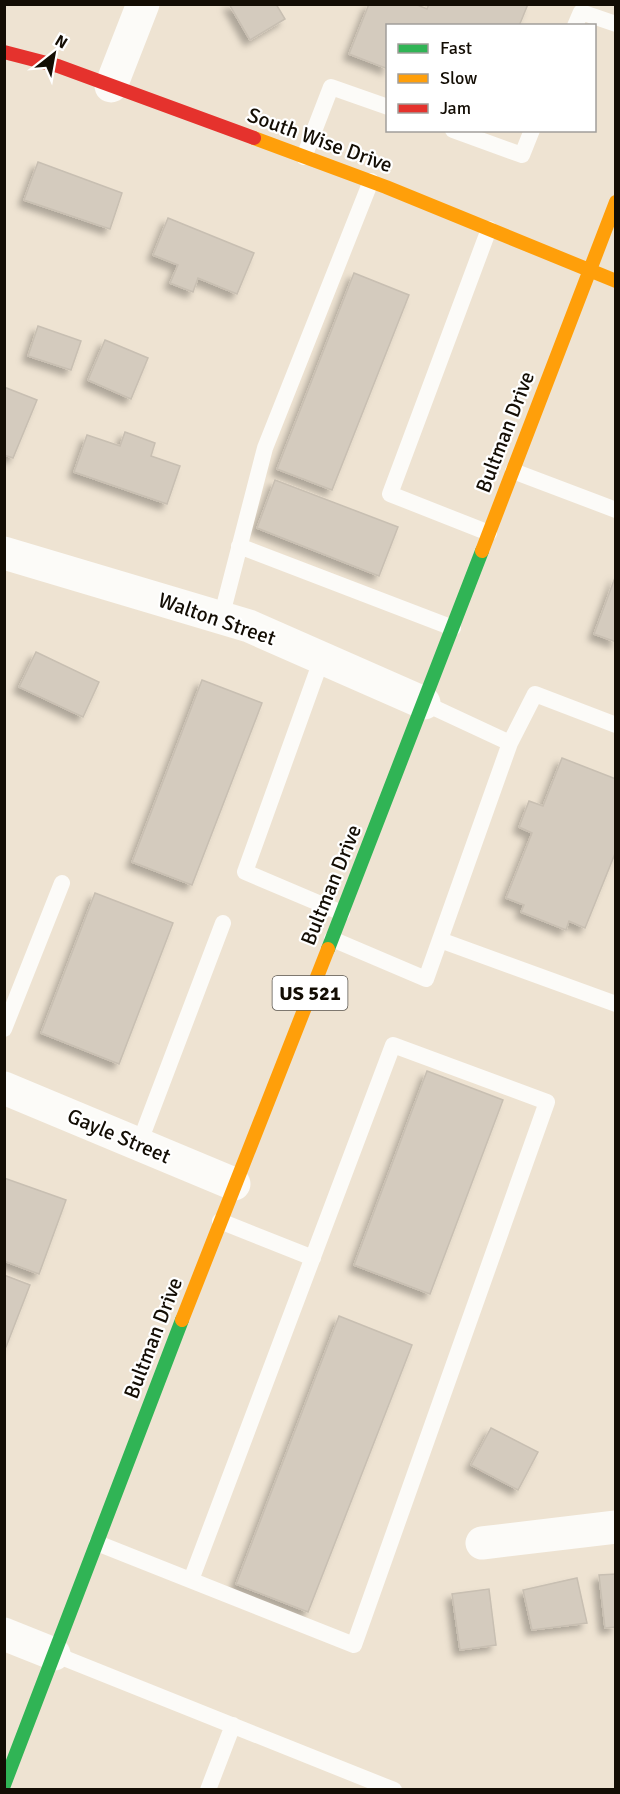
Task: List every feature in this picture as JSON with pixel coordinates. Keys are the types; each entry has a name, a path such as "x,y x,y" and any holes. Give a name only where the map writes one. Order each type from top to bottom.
{"main road":[{"name":"South Wise Drive","path":"4,52 58,66 371,182 615,281"},
{"name":"Bultman Drive","path":"4,1785 234,1184 453,628 615,202"}],"street":[{"path":"111,86 143,4"},
{"name":"Walton Street","path":"4,553 249,626 424,703"},
{"name":"Gayle Street","path":"4,1088 234,1184"},
{"path":"482,1543 615,1527"},
{"path":"4,1634 54,1654"}],"lane":[{"path":"576,24 580,12 615,24"},
{"path":"304,157 331,87 386,107"},
{"path":"458,132 522,156 531,132"},
{"path":"221,618 265,448 371,182"},
{"path":"489,230 390,494 489,533"},
{"path":"513,471 615,510"},
{"path":"239,546 453,628"},
{"path":"322,658 245,872 342,913"},
{"path":"332,939 426,979 510,743 535,694 615,725"},
{"path":"424,703 510,743"},
{"path":"4,1029 62,883"},
{"path":"139,1144 223,924"},
{"path":"440,940 615,1004"},
{"path":"97,1543 354,1645 547,1102 393,1045 191,1580"},
{"path":"220,1221 313,1258"},
{"path":"54,1654 394,1790"},
{"path":"208,1790 233,1725"}],"building":[{"path":"229,4 276,4 285,19 250,40"},
{"path":"369,4 415,4 427,9 429,4 528,4 520,24 386,24 386,68 349,54"},
{"path":"38,162 122,193 110,229 24,200"},
{"path":"168,218 254,253 237,294 198,278 193,292 170,283 178,265 153,255"},
{"path":"354,273 409,295 332,490 277,469"},
{"path":"38,326 81,341 71,370 28,356"},
{"path":"105,340 148,358 131,399 88,380"},
{"path":"4,387 37,400 13,458 4,455"},
{"path":"125,432 155,443 151,456 180,466 167,504 74,472 87,435 120,446"},
{"path":"275,480 398,527 379,576 257,528"},
{"path":"616,575 616,642 594,634"},
{"path":"36,652 99,682 83,717 19,687"},
{"path":"202,680 262,703 192,885 132,862"},
{"path":"562,758 616,779 616,851 585,928 569,921 566,930 521,912 524,905 506,898 532,833 519,827 529,801 543,806"},
{"path":"95,893 173,923 119,1064 41,1033"},
{"path":"427,1071 503,1100 430,1294 354,1265"},
{"path":"4,1178 66,1200 39,1274 4,1261"},
{"path":"4,1275 30,1285 6,1347 4,1347"},
{"path":"339,1316 412,1345 308,1612 236,1584"},
{"path":"491,1428 538,1452 518,1490 471,1465"},
{"path":"616,1574 616,1627 605,1628 599,1575"},
{"path":"577,1578 587,1623 532,1630 523,1590"},
{"path":"489,1589 496,1645 460,1650 452,1594"}],"traffic: fast":[{"path":"328,949 482,551"},
{"path":"4,1785 182,1320"}],"traffic: slow":[{"path":"254,138 386,187 616,281"},
{"path":"482,551 616,202"},
{"path":"182,1320 328,949"}],"traffic: jam":[{"path":"4,52 58,66 254,138"}]}
